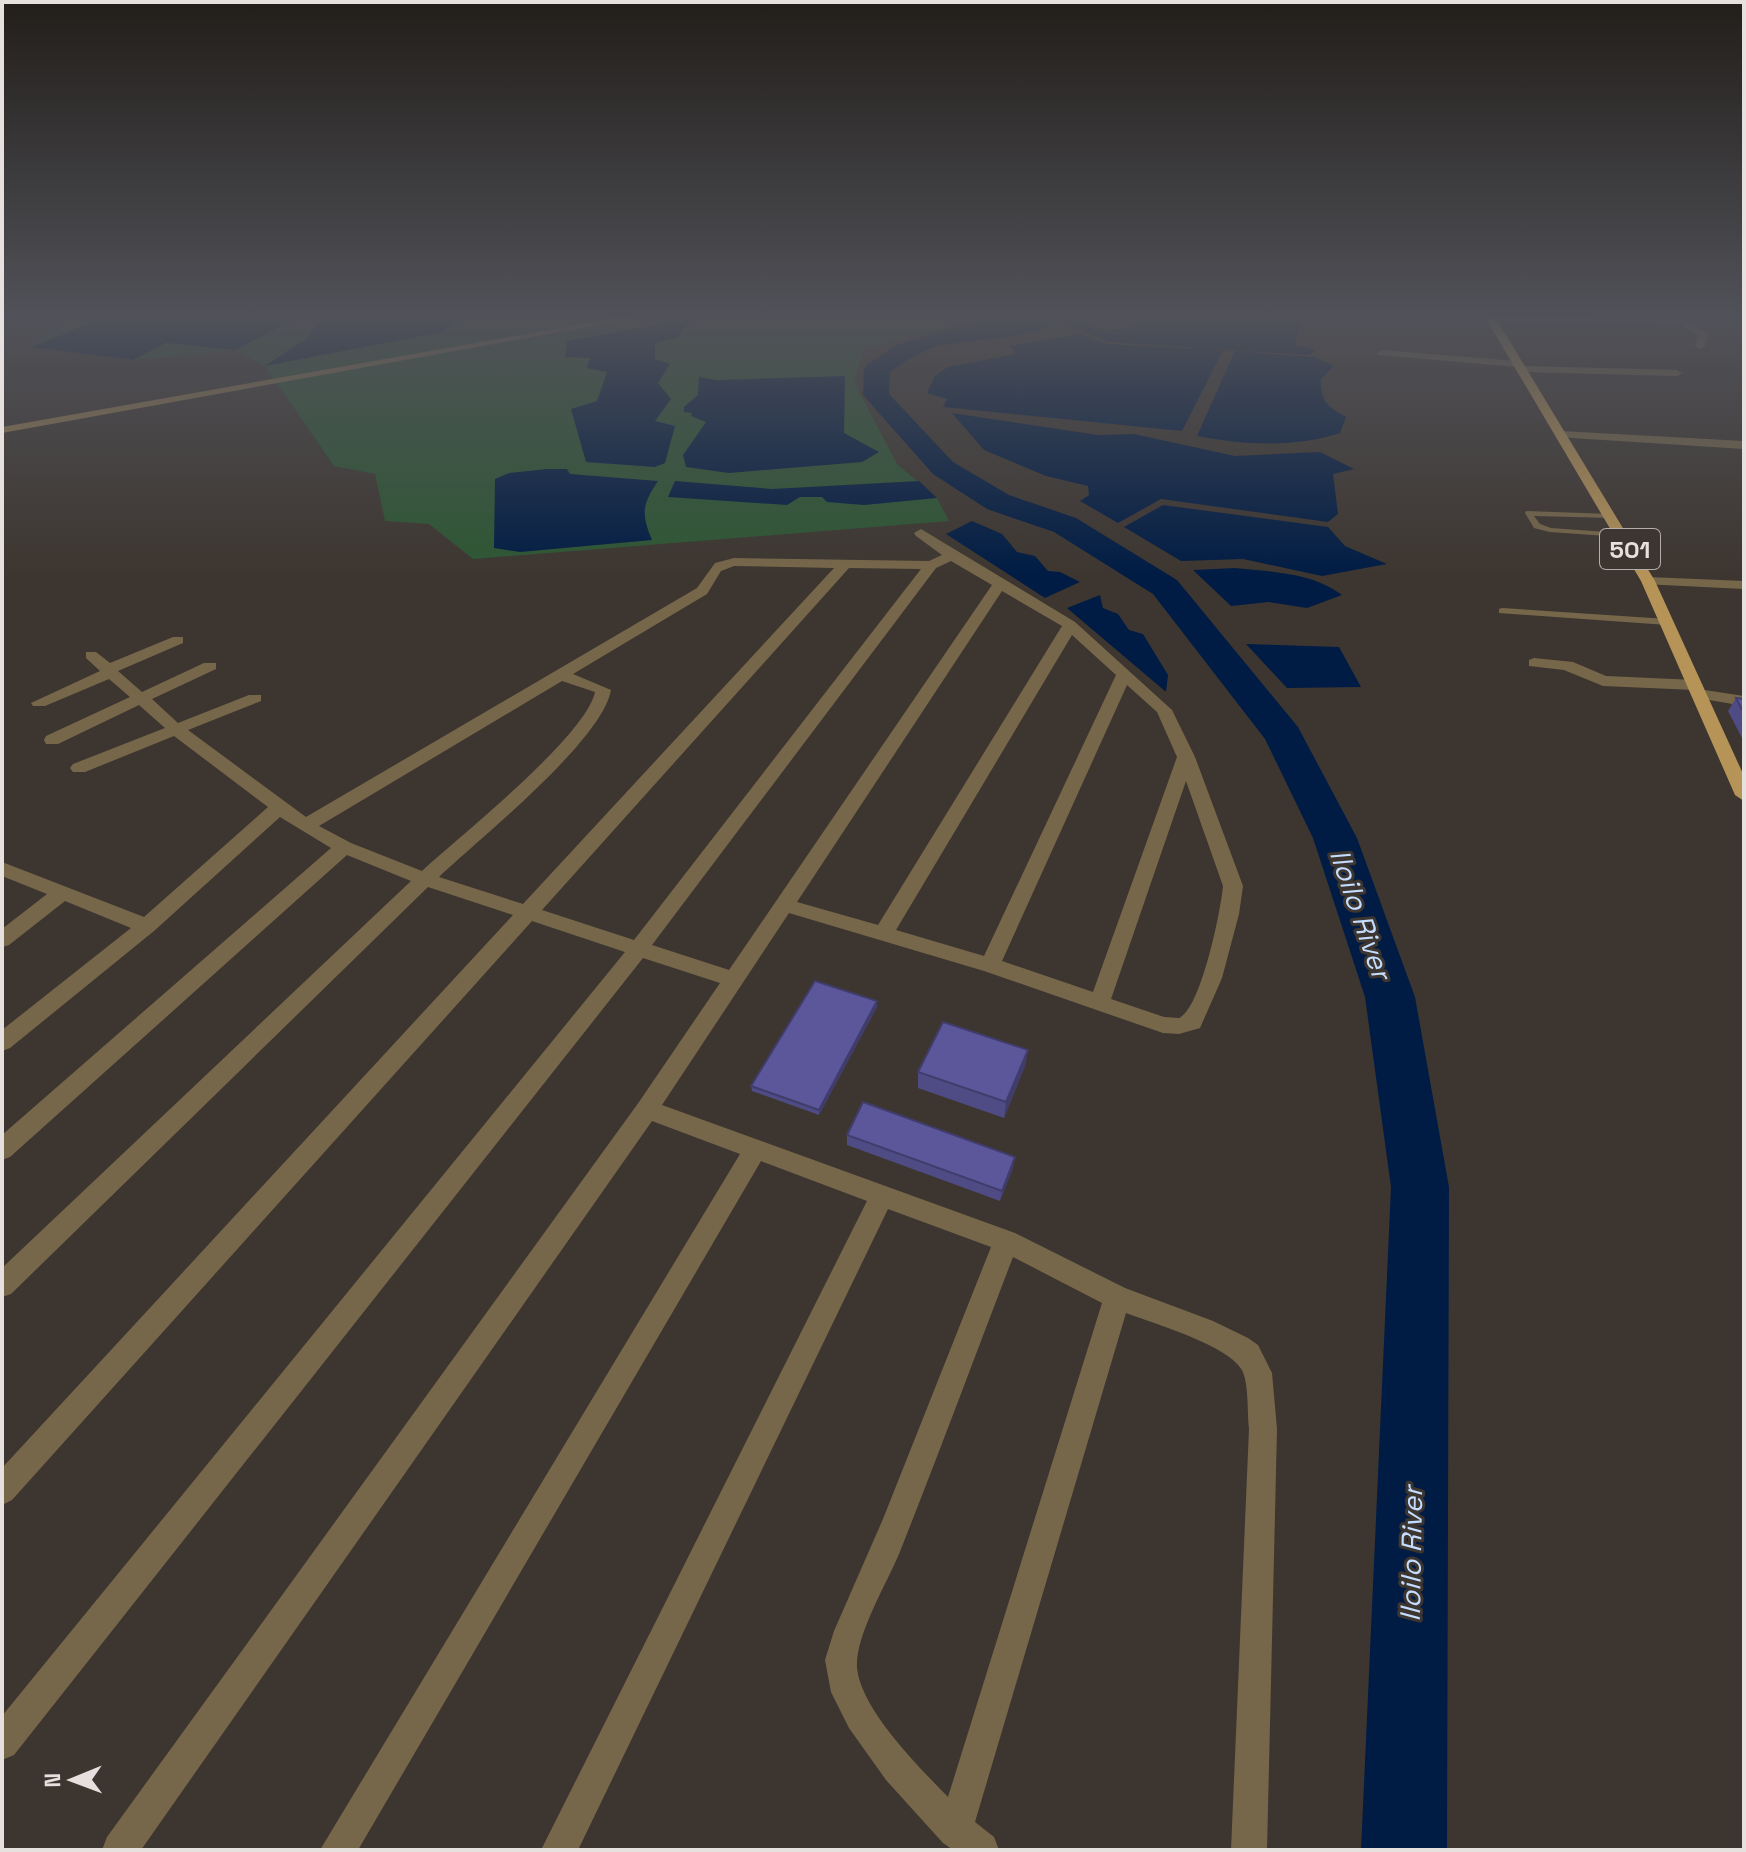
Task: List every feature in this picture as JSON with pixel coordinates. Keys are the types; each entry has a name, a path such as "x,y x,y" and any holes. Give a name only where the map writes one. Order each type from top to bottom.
{"main road":[{"path":"2,422 108,403"},
{"path":"2,430 151,403"},
{"name":"501","path":"1541,403 1648,581 1744,795"}],"street":[{"path":"1561,435 1744,445"},
{"path":"921,533 941,561"},
{"path":"2,1743 640,947 941,561"},
{"path":"305,826 702,591 718,565 941,561 1000,584 1070,625 1164,710 1186,757 1233,886 1232,905 1204,999 1197,1017 1179,1026 1153,1022 990,965 784,905"},
{"path":"2,1490 846,563"},
{"path":"1648,581 1744,585"},
{"path":"120,1850 647,1109 1000,584"},
{"path":"884,933 1070,625"},
{"path":"39,703 178,640"},
{"path":"91,655 177,730 305,826 344,847 424,879 736,980"},
{"path":"1534,663 1567,665 1603,681 1697,689 1744,701"},
{"path":"52,740 210,666"},
{"path":"990,965 1124,674"},
{"path":"2,1285 424,879 579,735 603,704 603,690 560,675"},
{"path":"79,768 255,698"},
{"path":"1100,1001 1186,757"},
{"path":"2,1042 147,926 280,807"},
{"path":"2,1150 344,847"},
{"path":"2,869 147,926"},
{"path":"2,940 62,893"},
{"path":"647,1109 1006,1241 1117,1297 1204,1330 1248,1354 1258,1373 1263,1429 1249,1850"},
{"path":"338,1850 755,1150"},
{"path":"559,1850 882,1195"},
{"path":"968,1840 866,1728 847,1691 841,1670 842,1649 882,1557 1006,1241"},
{"path":"968,1840 1117,1297"}],"lane":[{"path":"1610,516 1529,513 1537,526 1543,528 1621,535"},
{"path":"1502,611 1667,622"}],"green space":[{"path":"291,403 865,403 897,464 937,498 949,521 473,559 429,524 385,521 375,474 334,466"}],"water":[{"path":"589,403 668,403 655,421 675,426 665,463 655,467 586,462 571,409"},
{"path":"688,403 845,403 844,433 879,452 862,462 729,473 686,467 683,455 706,422 691,416 692,413 684,412"},
{"path":"945,403 1196,403 1182,431 943,407"},
{"path":"1212,403 1327,403 1346,417 1340,433 1305,441 1269,444 1197,436"},
{"path":"952,413 1098,435 1134,434 1235,456 1320,452 1354,469 1333,474 1338,514 1328,522 1161,499 1118,523 1080,501 1089,495 1088,486 1046,476 984,450"},
{"path":"567,469 570,474 658,481 645,509 652,540 520,552 494,548 495,479 509,473"},
{"path":"675,481 772,489 919,481 937,498 864,505 827,502 822,497 800,497 787,505 668,497"},
{"path":"1163,505 1328,527 1345,546 1387,564 1322,576 1243,559 1181,561 1124,527"},
{"path":"972,521 1002,534 1017,552 1035,556 1048,571 1060,572 1080,582 1045,598 946,534"},
{"path":"1235,568 1305,577 1342,595 1307,608 1269,602 1231,606 1193,570"},
{"path":"1100,595 1103,608 1118,614 1129,630 1143,634 1168,675 1166,692 1067,608"},
{"path":"1246,644 1339,647 1361,687 1287,688"}],"building":[{"path":"1736,698 1744,699 1744,713"},
{"path":"815,981 877,1001 819,1110 751,1086"},
{"path":"943,1022 1028,1050 1006,1102 918,1072"},
{"path":"863,1102 1015,1157 1002,1191 847,1135"}],"waterway":[{"name":"Iloilo River","path":"884,403 943,468 998,502 1065,525 1165,587 1284,736 1335,838 1390,997 1420,1187 1404,1850"}]}
